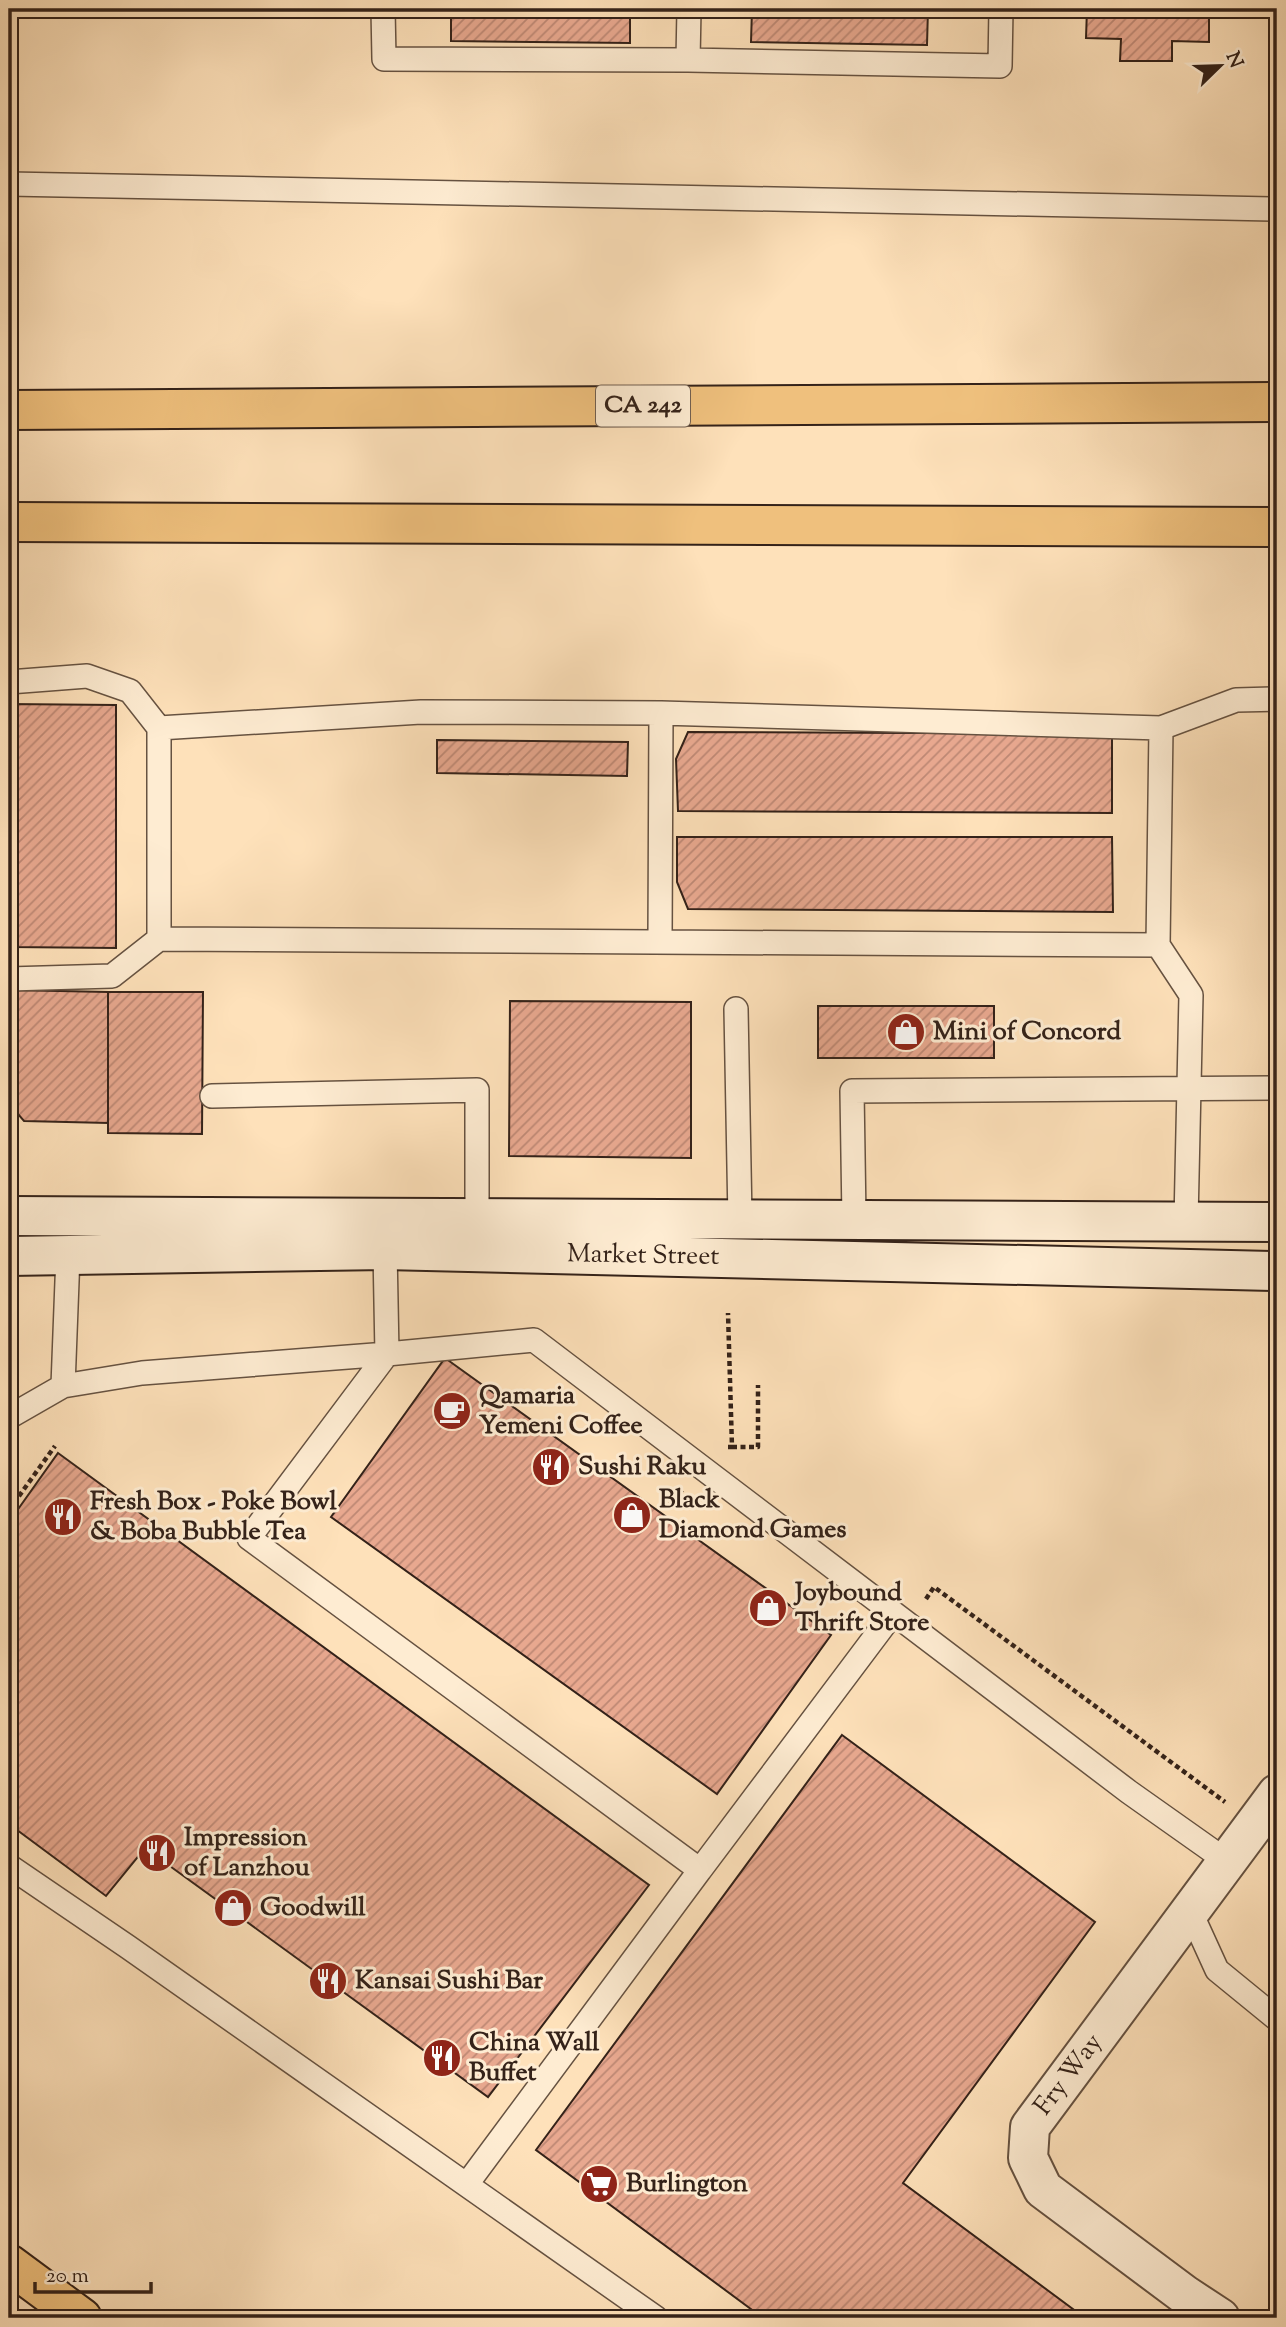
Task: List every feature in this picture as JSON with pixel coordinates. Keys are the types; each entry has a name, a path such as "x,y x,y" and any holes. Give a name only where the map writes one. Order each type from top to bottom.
{"main road":[{"name":"CA 242","path":"9,410 1277,402"},
{"path":"9,522 1277,527"},
{"name":"Market Street","path":"9,1216 1277,1222"},
{"name":"Market Street","path":"9,1255 385,1250 1277,1270"},
{"name":"Fry Way","path":"1220,2318 1043,2189 1028,2158 1030,2127 1267,1809"},
{"path":"9,2264 82,2318"}],"lane":[{"path":"383,9 384,60 688,60 1000,66 1001,9"},
{"path":"688,60 689,9"},
{"path":"9,184 1277,209"},
{"path":"9,681 87,676 130,691 159,728 159,939"},
{"path":"159,728 421,712 661,713 1161,728 1236,700 1277,699"},
{"path":"660,942 661,713"},
{"path":"1161,728 1158,945 1191,995 1186,1221"},
{"path":"9,979 113,976 159,939 1158,945"},
{"path":"736,1009 740,1219"},
{"path":"853,1220 852,1091 1277,1088"},
{"path":"212,1096 477,1090 477,1218"},
{"path":"385,1250 387,1354 249,1538 700,1870"},
{"path":"63,1386 68,1255"},
{"path":"9,1417 63,1386 142,1373 534,1340 1129,1792 1228,1862"},
{"path":"467,2183 700,1870 900,1618"},
{"path":"9,1866 467,2183 656,2318"},
{"path":"1191,1913 1217,1970 1277,2019"}],"path":[{"path":"728,1313 732,1447"},
{"path":"669,1506 713,1447 758,1447 758,1385"},
{"path":"9,1510 55,1446"},
{"path":"900,1618 934,1587 1267,1809"}],"building":[{"path":"451,9 630,9 630,43 451,41"},
{"path":"752,9 928,9 927,45 751,42"},
{"path":"1087,9 1209,9 1209,42 1172,41 1172,61 1120,61 1121,39 1086,38"},
{"path":"9,704 116,705 116,948 9,947"},
{"path":"688,732 1112,734 1112,813 678,811 676,759"},
{"path":"437,740 628,742 627,776 437,773"},
{"path":"677,837 1112,837 1113,912 688,909 677,882"},
{"path":"11,990 108,992 108,1123 24,1121 11,1106"},
{"path":"108,992 203,992 202,1134 108,1133"},
{"path":"510,1001 691,1002 691,1158 509,1156"},
{"path":"818,1006 994,1006 994,1058 818,1058"},
{"path":"445,1358 831,1635 717,1794 331,1517"},
{"path":"58,1453 649,1885 488,2097 145,1848 106,1896 9,1824 9,1522"},
{"path":"842,1735 1095,1922 903,2183 1085,2318 763,2318 536,2150"}],"place":[{"name":"Mini of Concord","path":"906,1032"},
{"name":"Qamaria Yemeni Coffee","path":"452,1411"},
{"name":"Sushi Raku","path":"551,1467"},
{"name":"Black Diamond Games","path":"632,1515"},
{"name":"Fresh Box - Poke Bowl & Boba Bubble Tea","path":"63,1517"},
{"name":"Joybound Thrift Store","path":"768,1608"},
{"name":"Impression of Lanzhou","path":"157,1853"},
{"name":"Goodwill","path":"233,1908"},
{"name":"Kansai Sushi Bar","path":"328,1981"},
{"name":"China Wall Buffet","path":"442,2058"},
{"name":"Burlington","path":"599,2184"}]}
